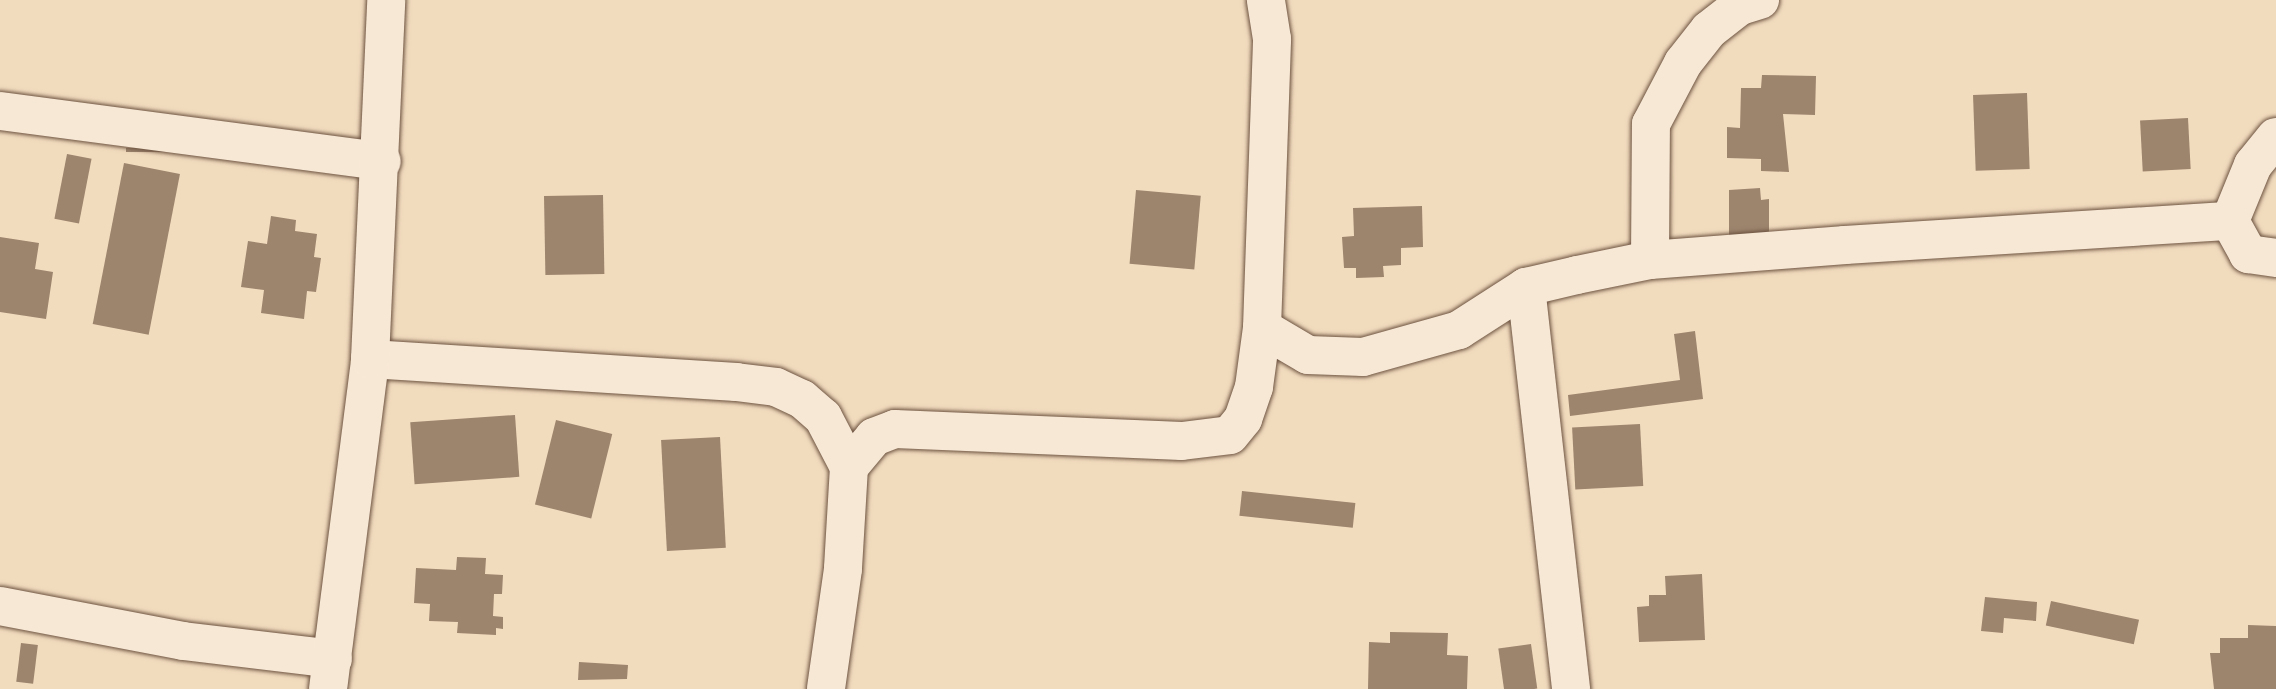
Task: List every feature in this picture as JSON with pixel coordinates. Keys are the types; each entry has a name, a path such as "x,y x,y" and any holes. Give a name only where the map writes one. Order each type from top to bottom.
{"street":[{"path":"0,606 183,641 330,674 370,359 382,160 386,0"},
{"path":"849,467 874,438 895,429 1182,441 1230,435 1243,419 1254,387 1262,328 1272,39 1266,0"},
{"path":"1650,260 1651,124 1682,62 1709,30 1740,6 1760,0"},
{"path":"0,111 382,160"},
{"path":"2230,220 2253,165 2276,136"},
{"path":"1262,328 1308,355 1363,356 1396,351 1459,330 1526,287 1650,260 2230,220"},
{"path":"2230,220 2248,254 2276,258"},
{"path":"1526,287 1571,689"},
{"path":"370,359 776,387 802,399 822,416 849,467 843,569 826,689"}],"building":[{"path":"1762,75 1816,76 1815,115 1783,114 1789,172 1761,171 1761,159 1727,158 1727,127 1740,128 1741,88 1761,88"},
{"path":"2027,93 2030,169 1976,171 1973,95"},
{"path":"2188,118 2191,169 2143,171 2140,121"},
{"path":"126,148 165,148 165,152 126,152"},
{"path":"67,154 92,159 79,224 54,219"},
{"path":"124,163 180,174 149,335 93,324"},
{"path":"1760,188 1761,200 1769,199 1769,234 1729,238 1729,190"},
{"path":"1136,190 1201,196 1194,269 1130,264"},
{"path":"603,195 604,274 545,275 544,196"},
{"path":"1422,206 1423,247 1401,248 1401,265 1383,266 1384,277 1356,278 1356,268 1344,268 1342,237 1354,236 1353,208"},
{"path":"271,216 296,220 295,231 317,234 314,257 321,258 316,292 307,291 304,319 261,313 264,290 241,287 248,241 267,244"},
{"path":"0,237 39,243 35,269 53,272 46,319 0,312"},
{"path":"1695,331 1703,399 1570,416 1568,395 1680,380 1674,334"},
{"path":"515,415 519,477 415,484 410,422"},
{"path":"556,420 612,434 591,518 535,504"},
{"path":"1640,424 1643,486 1575,489 1572,428"},
{"path":"720,437 726,548 667,551 661,440"},
{"path":"1242,491 1355,503 1353,528 1239,516"},
{"path":"457,557 486,558 485,574 503,575 502,594 494,594 493,616 503,617 503,629 496,628 496,635 457,633 458,622 429,621 430,604 414,603 416,568 456,570"},
{"path":"1702,574 1705,640 1639,642 1637,607 1649,606 1649,595 1666,595 1665,576"},
{"path":"1985,597 2037,602 2036,621 2004,618 2003,633 1981,631"},
{"path":"2051,601 2139,620 2134,644 2046,625"},
{"path":"2248,625 2276,626 2276,689 2214,689 2210,653 2220,653 2220,638 2248,638"},
{"path":"1390,632 1448,633 1447,655 1468,656 1467,689 1368,689 1369,642 1390,643"},
{"path":"21,643 38,645 33,684 16,682"},
{"path":"1531,644 1537,689 1504,689 1498,649"},
{"path":"579,662 628,665 627,679 578,680"}]}
